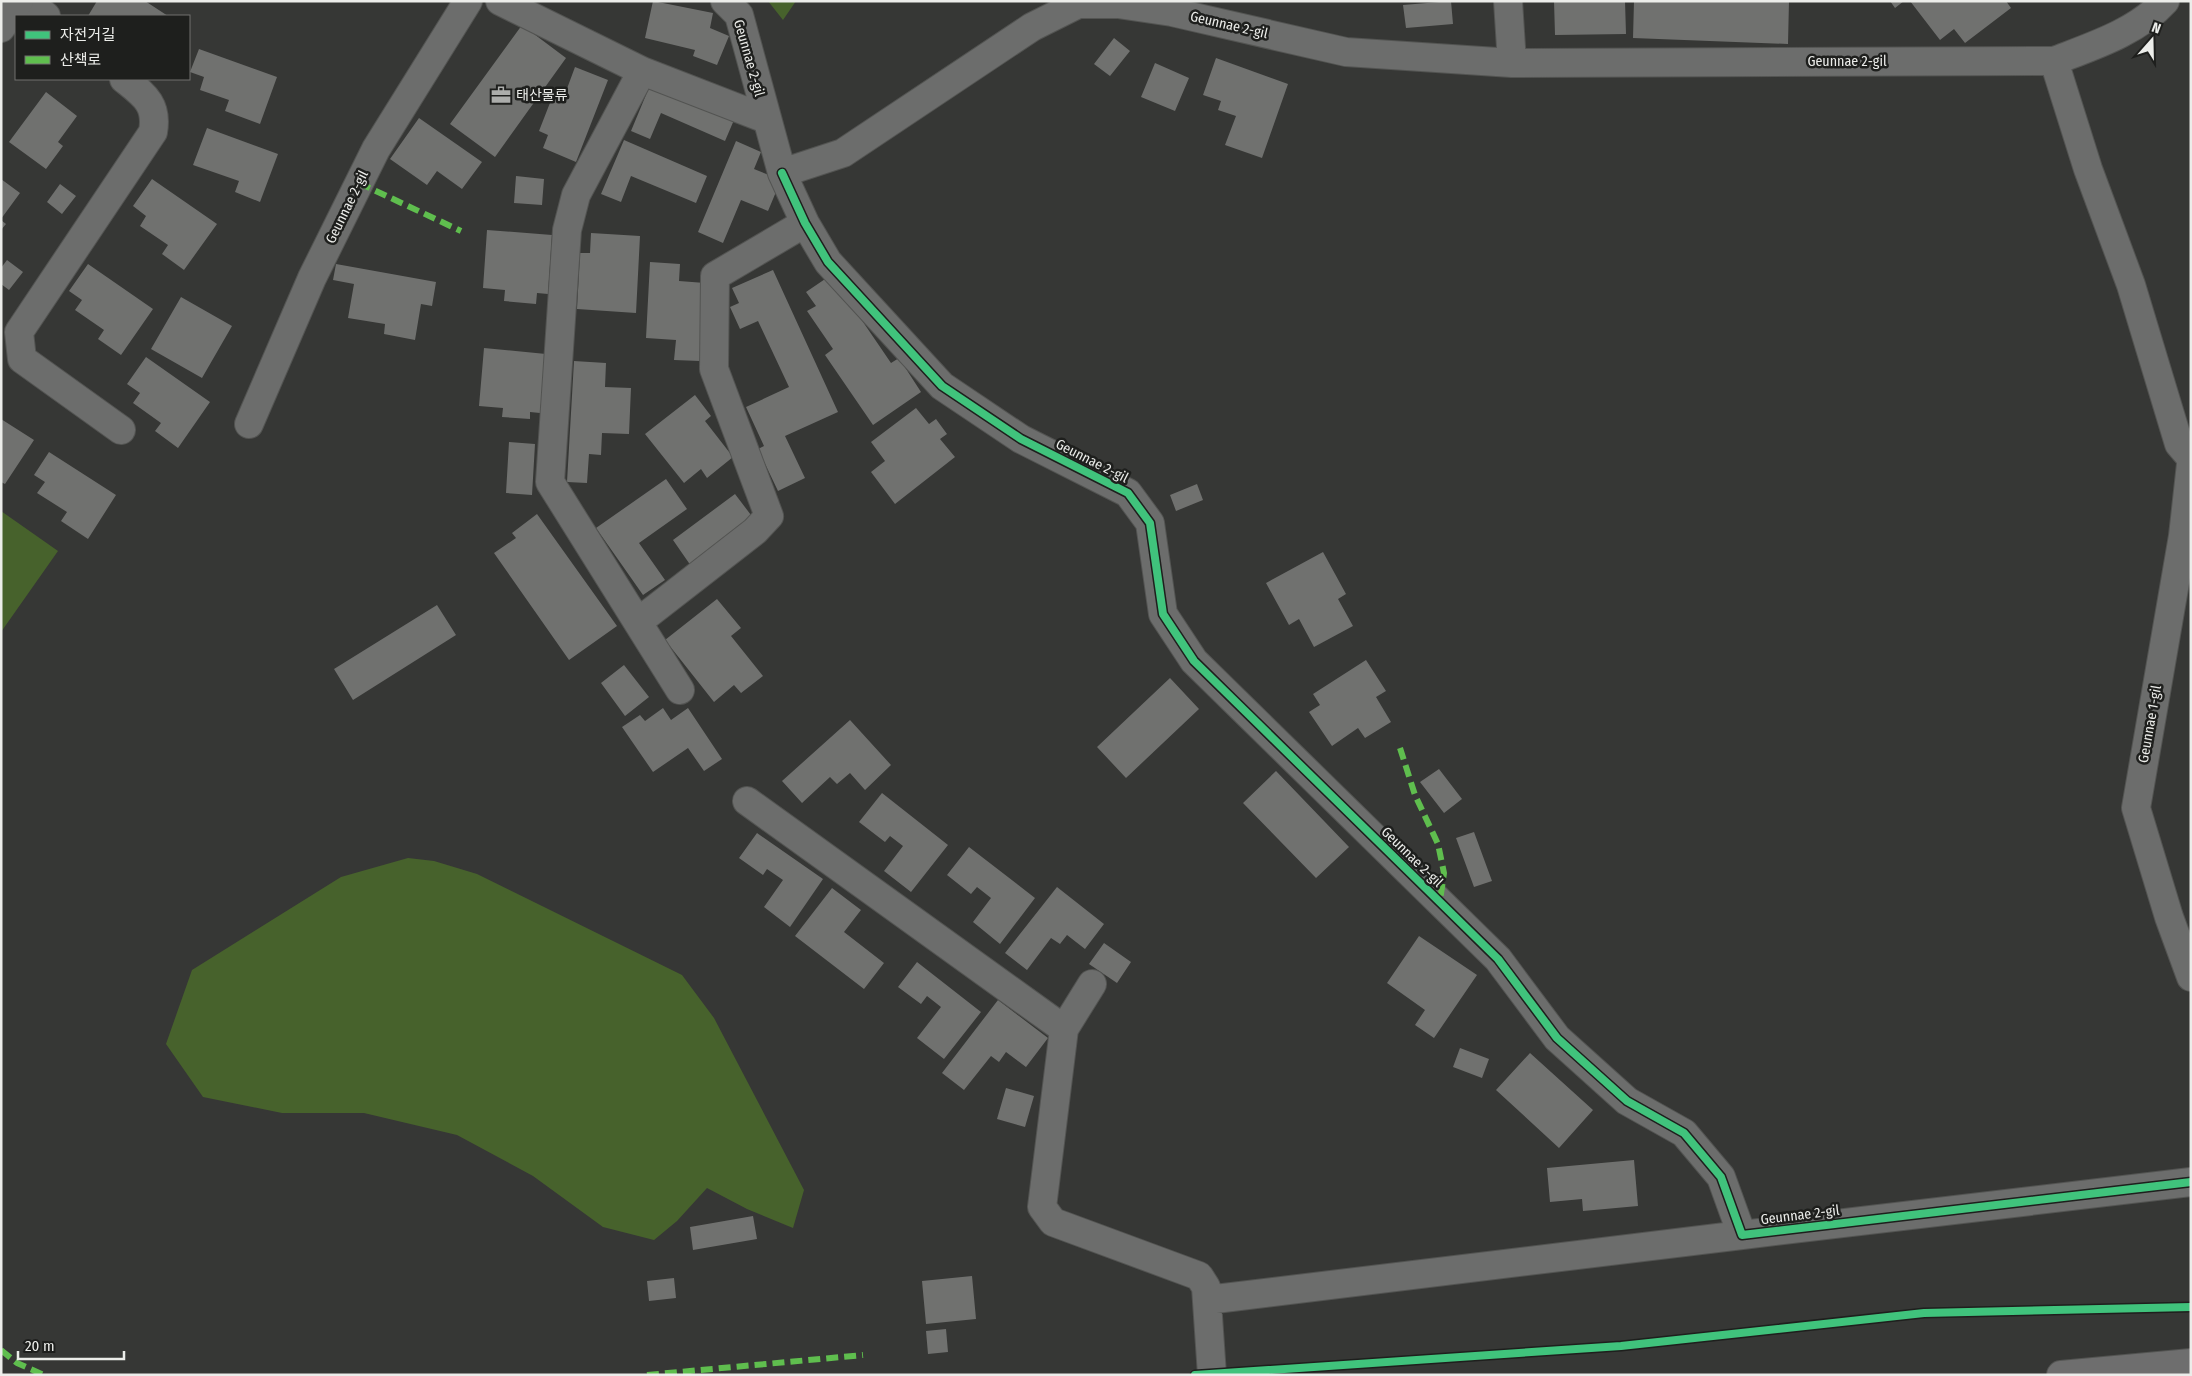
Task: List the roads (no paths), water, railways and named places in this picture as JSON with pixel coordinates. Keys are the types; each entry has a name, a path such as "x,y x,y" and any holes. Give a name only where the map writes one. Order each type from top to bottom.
{"main road":[{"path":"2061,1375 2191,1363"}],"street":[{"path":"1,28 19,1"},
{"path":"28,1 45,15"},
{"name":"Geunnae 2-gil","path":"249,424 312,278 376,149 468,1"},
{"name":"Geunnae 2-gil","path":"500,1 642,71 766,119"},
{"name":"Geunnae 2-gil","path":"725,1 739,15 782,173 805,223 828,262 942,386 1021,439 1128,493 1150,523 1163,614 1194,661 1498,959 1557,1038 1627,1101 1684,1133 1720,1177 1742,1235 2191,1182"},
{"path":"1508,1 1512,63"},
{"name":"Geunnae 2-gil","path":"782,173 843,154 1032,27 1078,4 1118,4 1172,12 1346,52 1512,63 2054,61 2103,42 2128,29 2152,16 2165,1"},
{"path":"2054,61 2088,169 2131,286 2179,444 2191,458"},
{"path":"642,71 576,195 567,230 550,482 680,690"},
{"path":"121,430 22,359 19,332 153,132 156,117 146,96 125,80"},
{"path":"638,622 755,532 769,516 714,369 715,276 805,223"},
{"name":"Geunnae 1-gil","path":"2191,464 2183,536 2136,808 2169,917 2191,977"},
{"path":"747,801 1064,1029"},
{"path":"1092,984 1064,1029 1042,1207 1053,1222 1199,1276 1206,1287 1212,1375"},
{"path":"1207,1300 1742,1235"}],"place":[{"name":"태산물류","path":"501,95"}]}
